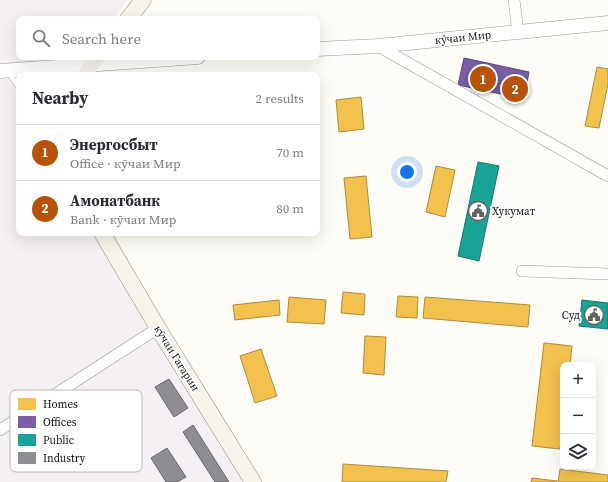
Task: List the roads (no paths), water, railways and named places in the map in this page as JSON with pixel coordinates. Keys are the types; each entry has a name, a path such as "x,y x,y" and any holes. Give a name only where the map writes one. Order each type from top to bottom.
{"main road":[{"path":"131,16 144,0"},
{"name":"кӯчаи Гагарин","path":"104,236 158,328 253,482"}],"street":[{"path":"514,0 518,32"},
{"name":"кӯчаи Мир","path":"320,49 378,46 608,23"},
{"path":"378,46 608,176"},
{"path":"4,71 158,60"},
{"path":"522,272 608,274"},
{"path":"62,390 158,328"},
{"path":"0,430 10,424"}],"lane":[{"path":"4,71 16,84"}],"place":[{"name":"Энергосбыт","path":"483,79"},
{"name":"Амонатбанк","path":"515,89"},
{"name":"Хукумат","path":"478,211"},
{"name":"Суд","path":"594,315"}]}
